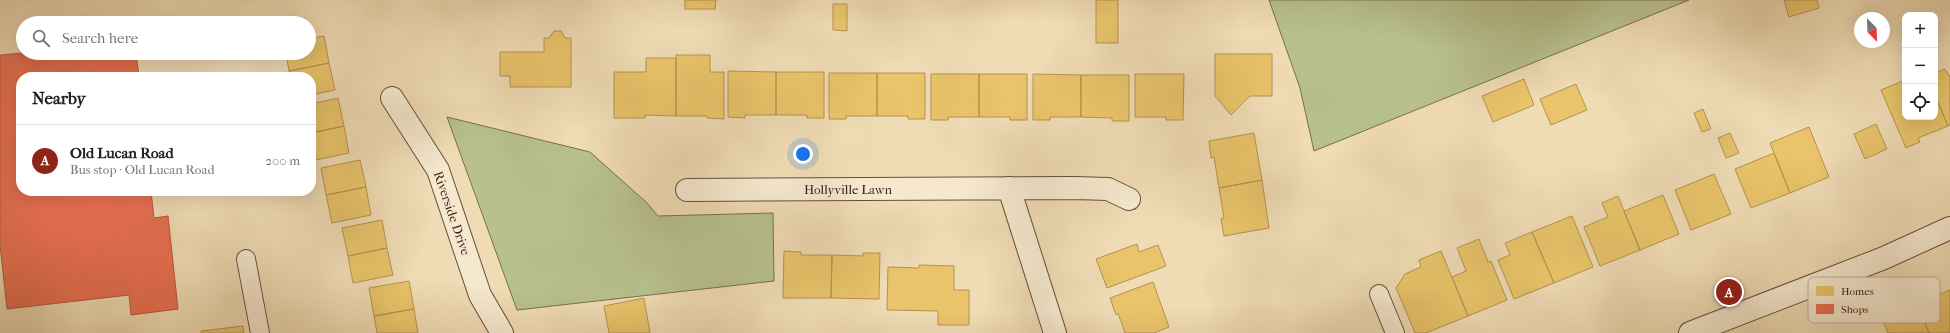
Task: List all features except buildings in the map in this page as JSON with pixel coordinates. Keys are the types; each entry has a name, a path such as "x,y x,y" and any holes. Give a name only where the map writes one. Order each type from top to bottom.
{"street":[{"name":"Riverside Drive","path":"392,98 438,170 480,295 502,333"},
{"name":"Hollyville Lawn","path":"687,190 1009,188 1108,189 1130,199"},
{"path":"1009,188 1055,333"},
{"path":"1835,277 1884,258 1950,228"},
{"path":"1690,333 1808,287"}],"lane":[{"path":"246,260 260,333"},
{"path":"1379,294 1394,333"}],"green space":[{"path":"1269,0 1689,0 1314,151 1300,88"},
{"path":"447,117 590,152 646,202 658,216 773,213 774,281 517,310"}],"place":[{"name":"Old Lucan Road","path":"1729,292"}]}
